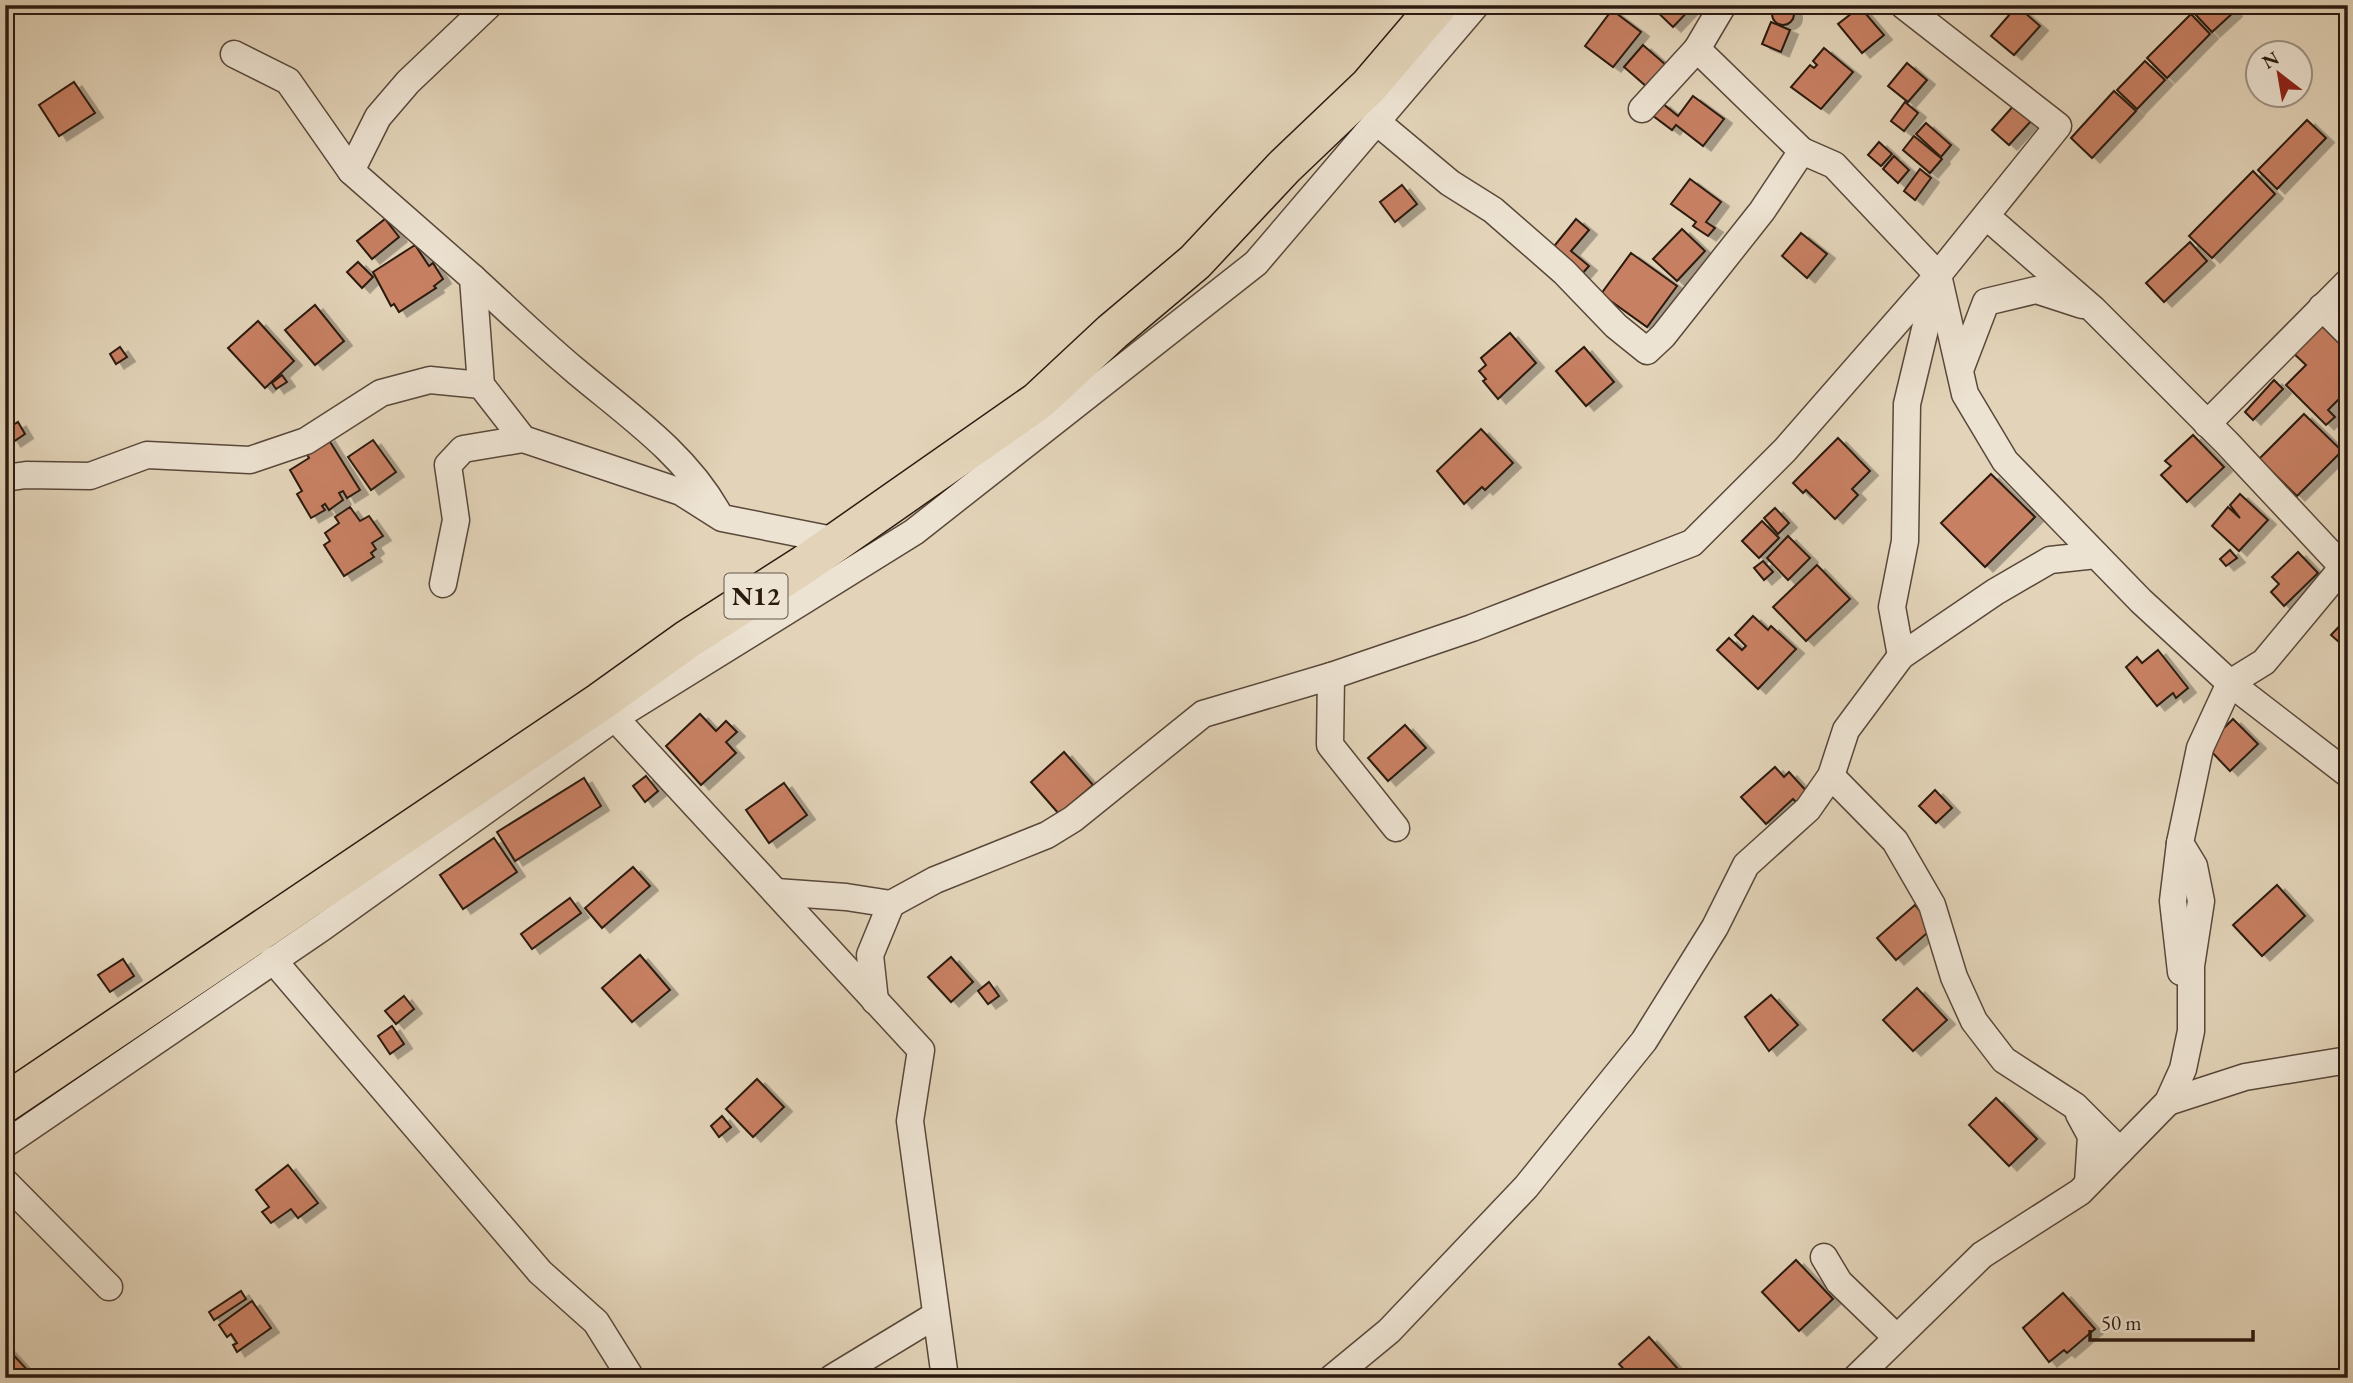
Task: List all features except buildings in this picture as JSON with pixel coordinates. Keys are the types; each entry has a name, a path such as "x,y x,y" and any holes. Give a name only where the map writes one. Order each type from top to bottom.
{"main road":[{"name":"N12","path":"5,1103 608,710 688,639 838,541 1038,401 1112,331 1195,261 1284,167 1369,86 1438,5"}],"street":[{"path":"351,171 378,117 408,82 489,5"},
{"path":"5,1144 273,960 608,710 914,532 1256,263 1476,5"},
{"path":"1642,109 1697,50 1723,5"},
{"path":"776,892 846,897 891,904 935,880 1047,835 1073,818 1203,714 1331,676 1472,628 1692,543 1785,450 1938,275 2058,126 1903,5"},
{"path":"1697,50 1801,151 1834,165 1938,275 1965,394 2006,461 2096,555 2230,683 2348,774"},
{"path":"234,54 288,81 351,171 568,364 672,452 705,490 722,518"},
{"path":"1377,122 1450,183 1493,210 1564,272 1616,326 1647,351 1663,336 1762,211 1801,151"},
{"path":"1856,1378 1982,1255 2080,1192 2168,1102 2183,1069 2191,1031 2192,966 2201,901 2194,866 2180,844 2200,748 2230,683 2263,662 2344,572 2207,424 2093,309 1986,216"},
{"path":"1901,656 1892,607 1905,541 1907,404 1938,275"},
{"path":"472,278 481,385 523,439"},
{"path":"2207,424 2348,282"},
{"path":"1960,370 1986,302 2036,290 2093,309"},
{"path":"2322,307 2348,333"},
{"path":"5,478 26,475 90,476 147,456 250,460 306,441 382,393 430,380 481,385"},
{"path":"443,584 456,520 448,465 463,449 523,439 681,492 722,518 838,541"},
{"path":"2050,560 2060,518"},
{"path":"1332,1378 1389,1331 1534,1178 1644,1041 1716,927 1746,865 1808,809 1831,776 1846,730 1901,656 1995,592 2050,560 2096,555"},
{"path":"1331,676 1330,745 1396,828"},
{"path":"608,710 921,1050 910,1121 944,1378"},
{"path":"1831,776 1895,841 1932,905 1954,977 1974,1021 2004,1060 2075,1107 2120,1151"},
{"path":"875,1000 870,955 891,904"},
{"path":"273,960 540,1272 596,1322 631,1378"},
{"path":"2168,1102 2245,1077 2348,1060"},
{"path":"2075,1107 2091,1136 2088,1183"},
{"path":"5,1182 109,1287"},
{"path":"1824,1257 1839,1282 1896,1337"},
{"path":"832,1378 936,1315"}]}
